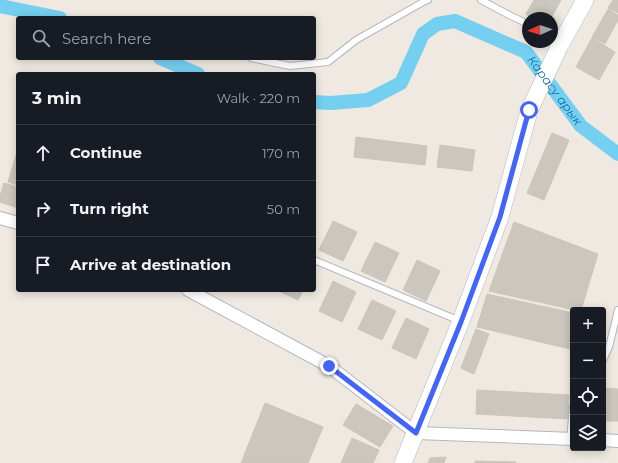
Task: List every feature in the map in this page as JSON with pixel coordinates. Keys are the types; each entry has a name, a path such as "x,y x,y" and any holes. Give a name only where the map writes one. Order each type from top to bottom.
{"main road":[{"path":"402,463 416,433 461,322 500,217 529,110 560,40 585,0"}],"street":[{"path":"0,218 16,222"},
{"path":"192,292 329,366 416,433 570,439"},
{"path":"606,440 618,441"}],"lane":[{"path":"261,60 290,66 328,62 356,40 428,0"},
{"path":"481,0 522,21"},
{"path":"316,261 461,322"},
{"path":"606,354 618,310"}],"building":[{"path":"534,0 561,0 554,12 527,12"},
{"path":"613,0 618,0 618,13 608,8"},
{"path":"608,9 618,15 618,20 605,44 592,37"},
{"path":"592,38 615,52 599,80 576,67"},
{"path":"552,133 569,140 544,200 527,193"},
{"path":"356,137 427,146 425,165 354,157"},
{"path":"440,145 475,150 472,171 437,167"},
{"path":"16,155 16,184 8,182"},
{"path":"4,183 16,186 16,207 0,202 0,196"},
{"path":"333,221 357,232 343,261 319,250"},
{"path":"514,222 598,254 582,307 570,307 570,309 489,291"},
{"path":"375,242 399,253 385,282 361,271"},
{"path":"417,260 440,271 426,301 403,290"},
{"path":"333,281 356,292 342,322 319,311"},
{"path":"281,292 302,292 298,300"},
{"path":"487,294 570,312 570,349 477,327"},
{"path":"372,300 396,311 382,340 358,329"},
{"path":"406,318 429,329 416,359 392,348"},
{"path":"476,329 489,334 474,374 461,368"},
{"path":"606,388 618,389 618,421 606,421"},
{"path":"477,390 569,395 568,419 476,414"},
{"path":"265,403 323,427 308,463 241,463"},
{"path":"356,404 393,426 380,447 343,425"},
{"path":"352,438 379,450 373,463 341,463"},
{"path":"446,457 444,463 428,463 430,458"},
{"path":"475,461 516,462 516,463 475,463"}],"waterway":[{"name":"Карасу арык","path":"0,6 50,16"},
{"name":"Карасу арык","path":"316,102 331,103 368,100 401,83 423,34 437,24 455,21 526,52 581,126 618,154"},
{"name":"Карасу арык","path":"165,60 193,72"}],"route":[{"path":"329,366 416,433 461,322 500,217 529,110"}]}
